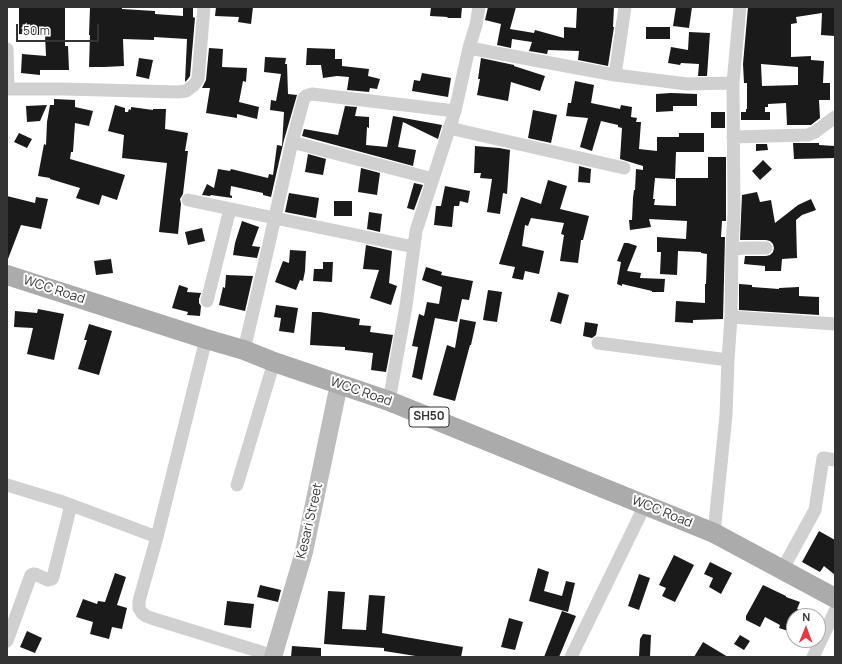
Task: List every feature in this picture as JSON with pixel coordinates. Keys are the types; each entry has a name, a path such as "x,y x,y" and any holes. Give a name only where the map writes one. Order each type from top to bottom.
{"main road":[{"name":"WCC Road","path":"7,275 244,350 274,362 389,401 714,533 835,598"}],"street":[{"path":"7,49 7,90 71,89 186,91 194,85 198,79 204,7"},
{"path":"389,401 406,306 416,231 455,111 479,7"},
{"path":"615,76 624,7"},
{"path":"714,533 726,415 731,318 734,212 733,82 740,7"},
{"path":"469,48 615,76 686,84 733,82"},
{"path":"244,350 292,142 304,98 312,94 455,111"},
{"path":"733,137 808,135 815,132 835,117"},
{"path":"449,128 624,168"},
{"path":"292,142 433,179"},
{"path":"188,200 414,247"},
{"path":"207,301 230,209"},
{"path":"732,249 766,248"},
{"path":"731,318 835,324"},
{"path":"206,339 157,537 139,602 139,608 142,613 151,618 273,656"},
{"path":"598,343 728,360"},
{"path":"237,485 274,362"},
{"name":"Kesari Street","path":"273,656 304,552 339,384"},
{"path":"782,570 815,510 823,458 835,460"},
{"path":"7,485 71,505 157,537"},
{"path":"7,641 31,575 35,574 48,580 52,579 71,505"},
{"path":"571,657 645,505"},
{"path":"813,657 835,611"}],"building":[{"path":"19,7 65,7 65,46 68,46 69,70 40,70 40,75 21,73 22,54 46,56 45,35 19,34"},
{"path":"90,7 122,7 122,9 155,11 155,14 183,16 183,7 193,7 193,17 195,18 190,76 188,79 185,82 187,39 154,37 154,40 123,39 124,66 89,67"},
{"path":"216,7 253,7 251,24 238,22 239,17 215,16"},
{"path":"431,7 462,7 461,18 430,16"},
{"path":"488,7 516,7 510,29 534,33 535,30 564,38 564,27 576,28 577,7 614,7 614,27 608,66 578,60 579,51 548,50 547,54 529,51 532,42 512,39 511,48 497,45 501,24 485,20"},
{"path":"676,7 692,7 689,28 673,26"},
{"path":"748,7 835,7 835,36 821,35 822,13 796,17 797,23 791,24 791,57 811,56 811,60 824,61 823,83 830,83 830,100 819,100 820,118 811,125 787,125 786,103 768,104 768,107 765,107 765,112 770,112 770,120 741,120 741,112 746,112 747,109 747,83 744,83 743,64","holes":["761,64 798,67 798,85 762,86"]},
{"path":"646,27 670,27 670,39 646,39"},
{"path":"689,32 710,33 707,76 698,76 699,64 681,63 680,65 668,63 671,47 688,50"},
{"path":"209,48 223,49 222,67 247,68 246,82 243,81 239,102 259,107 257,119 237,114 237,118 206,113 210,88 202,88 206,80"},
{"path":"307,48 335,49 335,59 342,59 342,66 369,69 368,76 380,79 377,89 370,88 369,92 347,90 349,77 337,76 323,78 321,65 306,65"},
{"path":"265,57 286,58 285,64 287,64 288,94 297,95 284,140 271,197 263,195 263,193 231,186 230,195 232,198 202,195 207,184 214,188 218,169 230,171 231,169 268,178 269,174 273,175 277,145 282,146 284,112 270,110 271,100 276,101 281,74 264,72"},
{"path":"139,58 153,60 149,79 136,76"},
{"path":"481,58 514,65 545,76 540,91 511,82 508,101 477,95 480,79 478,79"},
{"path":"422,73 451,78 448,97 412,91 414,80 420,81"},
{"path":"575,81 594,85 591,103 620,109 621,105 632,107 631,117 637,118 636,122 641,122 639,149 657,151 657,137 679,137 679,133 704,133 704,152 676,152 675,179 655,178 653,199 655,199 654,205 676,206 676,178 708,178 708,157 726,157 726,221 722,221 721,237 725,237 723,319 693,320 693,323 675,322 676,301 705,303 707,254 701,252 678,251 677,275 660,274 661,252 657,252 657,237 686,239 687,221 649,219 651,227 630,230 629,220 632,220 636,169 643,170 643,166 620,159 622,128 618,127 618,125 601,121 592,151 580,147 588,118 566,116 568,103 571,103"},
{"path":"656,94 697,94 697,106 673,106 673,111 656,112"},
{"path":"54,99 75,100 75,107 93,111 89,126 75,123 73,152 71,152 70,159 125,175 117,200 102,195 99,205 76,198 80,188 50,178 38,176 44,144 46,145 47,122 50,105 54,105"},
{"path":"47,105 40,121 27,122 26,106"},
{"path":"115,105 125,108 125,112 128,112 129,109 131,110 131,107 153,110 166,109 165,129 188,133 185,151 188,151 183,194 180,199 181,204 178,234 159,232 167,163 122,158 124,135 108,131"},
{"path":"345,106 357,107 355,116 369,117 366,145 387,147 393,116 442,125 438,139 403,122 398,147 416,150 413,166 302,136 304,129 338,135"},
{"path":"533,110 557,115 551,143 528,138"},
{"path":"711,112 725,112 725,128 711,128"},
{"path":"19,133 32,139 27,148 14,142"},
{"path":"793,143 819,143 819,145 835,146 835,158 794,159"},
{"path":"756,144 767,144 768,150 756,151"},
{"path":"475,146 510,150 507,194 503,193 500,214 487,212 492,179 480,178 481,173 474,173"},
{"path":"308,154 326,159 323,175 305,172"},
{"path":"763,160 772,169 760,180 752,171"},
{"path":"579,166 591,169 590,183 578,182"},
{"path":"361,168 380,173 377,195 358,192"},
{"path":"548,180 567,186 560,209 589,216 583,240 581,240 578,263 560,261 564,235 561,234 564,223 531,218 528,226 525,225 522,246 544,251 539,274 525,271 523,280 512,278 515,267 499,264 521,197 541,204"},
{"path":"414,183 423,185 414,210 407,208"},
{"path":"445,186 470,191 468,203 460,201 459,206 454,206 452,227 434,225 436,206 441,206"},
{"path":"757,192 760,202 771,200 775,223 798,205 811,199 816,210 802,215 796,220 797,258 782,259 781,271 765,271 765,266 744,264 745,256 770,255 774,248 770,241 766,240 740,240 742,195"},
{"path":"289,193 319,198 316,218 285,212"},
{"path":"7,196 35,203 36,197 48,199 41,229 21,225 8,259 7,259"},
{"path":"334,201 352,201 352,216 334,216"},
{"path":"369,212 382,214 380,232 367,229"},
{"path":"242,221 259,227 252,246 260,247 257,258 233,255"},
{"path":"202,228 205,241 188,245 185,232"},
{"path":"624,243 637,246 627,271 641,273 640,278 665,279 664,292 652,292 617,284 621,262 617,261"},
{"path":"366,245 392,251 389,283 397,286 391,305 370,298 379,270 363,269"},
{"path":"290,250 306,251 303,281 300,280 296,290 275,282 283,261 289,263"},
{"path":"111,259 113,273 96,275 94,261"},
{"path":"323,262 333,262 332,282 313,281 314,269 323,269"},
{"path":"426,267 442,272 441,275 473,281 469,300 462,299 457,322 435,318 422,380 412,377 418,347 412,346 419,314 424,316 427,302 439,304 442,287 422,280"},
{"path":"226,275 253,276 245,311 219,305 223,287 225,288"},
{"path":"739,284 752,285 752,287 779,289 799,287 799,296 819,297 819,315 739,310"},
{"path":"179,285 188,288 187,292 201,293 199,299 201,306 200,316 187,315 188,312 172,308"},
{"path":"488,290 502,292 497,322 483,320"},
{"path":"558,292 569,295 561,324 550,321"},
{"path":"276,305 298,308 294,333 279,331 281,318 274,317"},
{"path":"38,309 64,314 54,360 27,354 33,328 14,327 15,311 37,313"},
{"path":"312,312 360,319 359,325 371,326 370,332 393,335 386,372 371,370 373,353 345,350 345,347 310,345"},
{"path":"460,319 476,322 455,401 433,395 447,345 455,348"},
{"path":"585,322 598,324 596,335 592,338 583,336"},
{"path":"89,324 112,331 99,375 78,369 87,340 84,340"},
{"path":"819,531 835,540 835,575 824,566 820,572 802,562"},
{"path":"674,555 694,565 675,602 662,596 666,588 659,585"},
{"path":"710,562 732,573 721,594 709,587 713,578 704,574"},
{"path":"538,568 549,572 544,591 562,596 566,581 575,583 568,612 529,601"},
{"path":"115,573 126,577 117,605 127,608 122,629 112,627 109,639 90,634 93,622 76,617 83,599 97,604 98,601 105,602"},
{"path":"639,574 650,578 639,610 628,606"},
{"path":"260,585 281,590 278,602 257,597"},
{"path":"763,585 786,597 800,602 797,608 786,608 786,630 779,628 780,625 765,617 760,627 746,620 746,616"},
{"path":"328,591 345,592 342,629 366,630 369,595 385,596 382,633 463,647 461,657 422,657 384,651 384,648 324,644"},
{"path":"227,601 254,604 251,628 224,625"},
{"path":"562,611 576,616 559,657 544,657"},
{"path":"509,618 523,622 515,650 501,647"},
{"path":"27,631 42,638 35,653 20,647"},
{"path":"643,634 651,635 650,657 639,657 640,639"},
{"path":"740,635 750,641 744,650 734,644"},
{"path":"703,642 728,657 694,657"},
{"path":"292,646 321,648 321,657 291,657"}]}
